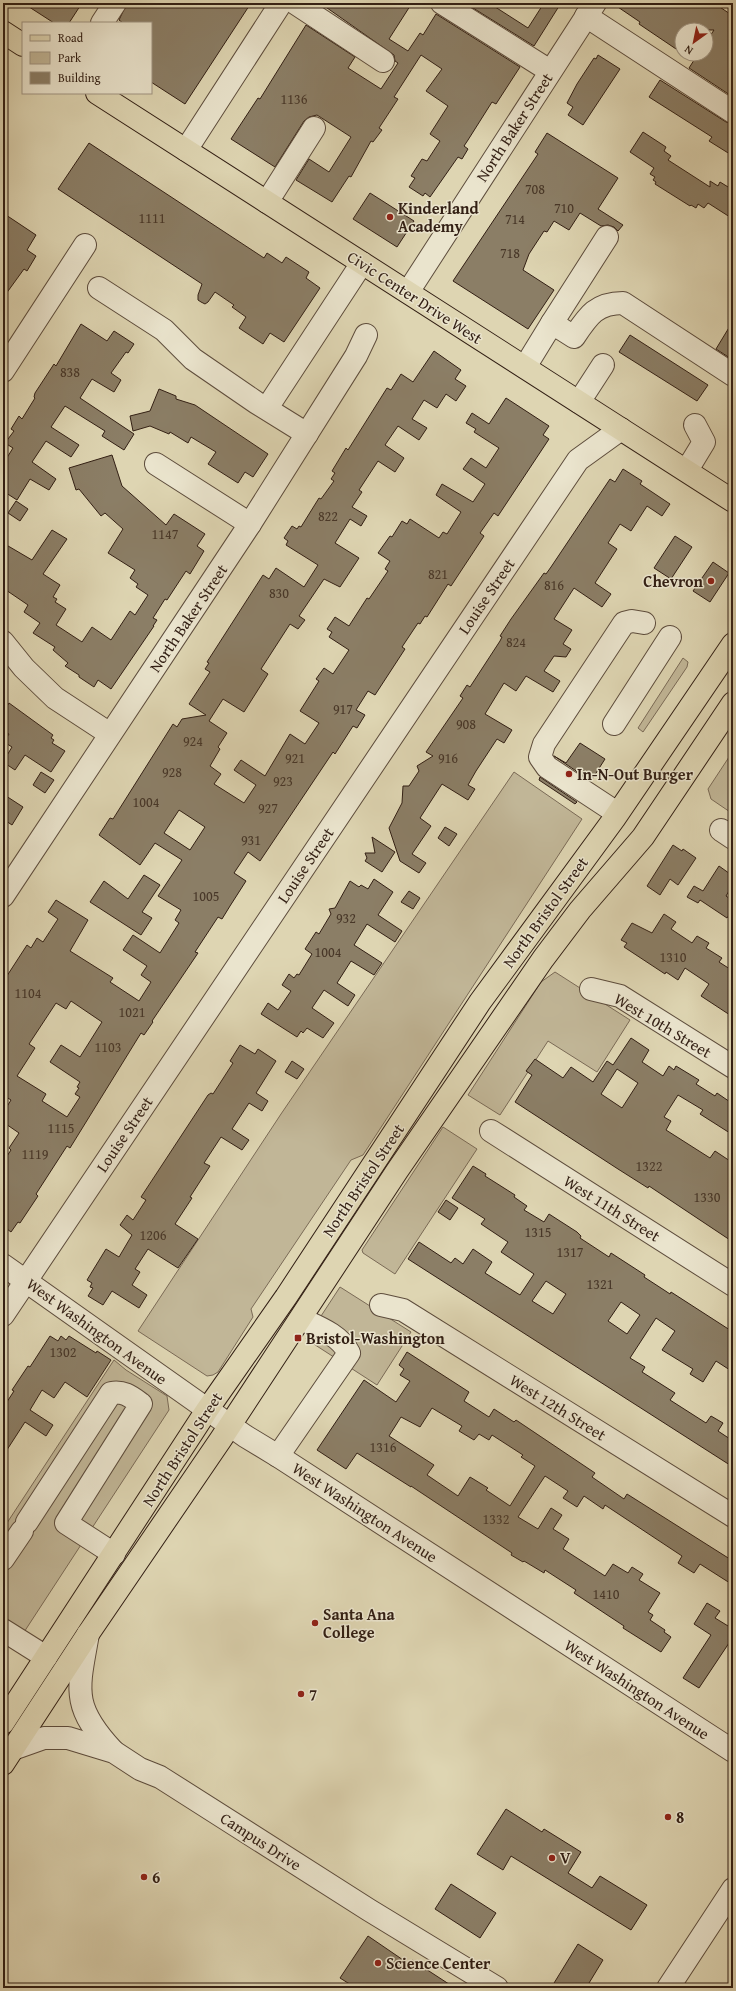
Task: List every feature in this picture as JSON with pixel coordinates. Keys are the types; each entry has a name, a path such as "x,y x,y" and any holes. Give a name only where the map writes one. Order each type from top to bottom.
{"main road":[{"path":"3,32 22,44"},
{"name":"Civic Center Drive West","path":"99,94 687,470 733,501"},
{"name":"North Bristol Street","path":"3,1723 207,1410 286,1297 480,1002 618,813 733,644"},
{"name":"North Bristol Street","path":"8,1757 88,1634 230,1426 397,1171 543,959 580,910 644,837 733,703"}],"street":[{"path":"103,22 115,3"},
{"path":"186,150 281,3"},
{"path":"295,3 383,61"},
{"path":"442,3 550,71"},
{"path":"586,9 733,112"},
{"name":"North Baker Street","path":"408,292 550,71 586,9"},
{"path":"267,202 314,128"},
{"path":"525,367 607,237"},
{"path":"3,371 85,245"},
{"path":"267,408 362,263"},
{"path":"99,288 164,330 193,359 257,403 307,434"},
{"path":"552,323 574,337 588,316 608,303 623,303 733,375"},
{"name":"North Baker Street","path":"3,896 250,524 356,356 366,335"},
{"path":"579,402 603,365"},
{"name":"Louise Street","path":"3,1314 578,460 621,429"},
{"path":"687,470 707,436"},
{"path":"156,464 250,524"},
{"path":"618,813 547,767 540,757 544,744 624,623 632,621 644,623"},
{"path":"614,724 670,637"},
{"path":"3,642 24,668 55,698 110,734"},
{"name":"West 10th Street","path":"592,989 620,996 733,1067"},
{"name":"West 11th Street","path":"491,1131 733,1285"},
{"name":"West Washington Avenue","path":"3,1265 230,1426 733,1751"},
{"name":"West 12th Street","path":"381,1305 403,1310 733,1516"},
{"path":"278,1456 349,1353 345,1345 333,1335 301,1319"},
{"path":"3,1559 111,1393 121,1392 130,1395 141,1404 66,1523 114,1554"},
{"path":"3,1630 46,1657"},
{"path":"88,1634 79,1685 82,1706 91,1726 114,1752"},
{"name":"Campus Drive","path":"8,1757 44,1738 68,1738 114,1752 140,1769 160,1777 369,1910 496,1988"},
{"path":"668,1988 733,1889"}],"green space":[{"path":"683,658 688,662 687,667 643,732 638,728"},
{"path":"733,751 733,814 711,799 708,789"},
{"path":"514,772 582,819 363,1155 351,1160 251,1309 253,1317 218,1372 207,1376 138,1331 281,1114"},
{"path":"555,972 630,1020 597,1072 548,1041 500,1115 468,1095 541,982"},
{"path":"443,1127 477,1149 395,1274 363,1253 362,1250"},
{"path":"340,1287 411,1332 377,1385 306,1339"},
{"path":"114,1360 126,1370 167,1396 169,1410 13,1649 3,1642 3,1529"}],"building":[{"path":"23,3 82,3 70,22 52,22"},
{"path":"127,3 251,3 185,104 152,83 152,22 122,22 119,20"},
{"path":"320,3 412,3 389,39 408,51 420,33 423,35 436,14 520,67 496,104 492,102 464,146 468,149 462,159 458,157 430,197 425,193 423,196 409,187 415,178 411,176 422,159 427,161 440,141 430,134 448,106 426,91 442,69 421,55 394,97 398,99 379,128 382,130 373,142 371,141 351,177 349,176 332,202 296,180 309,159 329,172 351,137 317,115 309,117 304,121 275,167 231,139 258,98 260,99 306,25 355,57 348,68 381,89 398,63 395,61 394,55"},
{"path":"465,3 489,3 528,28 544,3 561,3 534,46"},
{"path":"612,3 714,3 733,16 733,97 689,68 693,62 714,62 714,22 674,22 674,48 639,24 640,22"},
{"path":"598,55 620,69 583,125 568,115 573,107 567,103 577,84 594,58 596,59"},
{"path":"660,80 726,122 733,124 733,156 709,141 712,137 649,97"},
{"path":"643,132 666,147 664,151 671,156 668,160 710,187 710,181 718,186 720,182 733,190 733,219 708,203 704,208 698,204 696,208 691,205 690,206 655,184 656,182 653,180 655,177 650,174 654,168 630,152"},
{"path":"547,133 618,178 598,209 623,225 618,231 614,227 608,225 601,226 580,213 569,230 554,221 547,232 544,231 529,254 523,270 554,290 528,329 453,281 538,154 535,152"},
{"path":"89,143 264,258 267,253 282,263 286,257 309,272 306,278 320,288 284,342 270,333 263,344 239,328 246,317 232,307 234,305 215,292 208,302 205,304 201,302 198,300 198,295 202,284 58,189"},
{"path":"370,193 414,221 397,247 353,219"},
{"path":"3,213 36,235 27,250 36,256 27,271 24,269 3,298"},
{"path":"733,321 733,360 716,349"},
{"path":"81,324 107,341 114,331 134,344 128,353 126,352 111,373 121,380 114,392 92,379 80,398 134,434 124,450 102,436 105,431 65,406 51,427 79,445 71,457 46,441 32,462 56,479 49,490 30,479 17,500 3,491 3,464 13,448 5,443 14,431 11,429 19,416 22,419 35,398 35,393 54,364 56,366"},
{"path":"630,335 708,385 697,401 619,352"},
{"path":"434,351 461,370 455,379 466,386 456,401 446,394 437,408 424,400 412,419 427,428 419,440 398,426 385,445 404,458 395,472 378,461 359,490 362,492 352,507 367,516 361,526 350,519 335,543 359,558 340,587 324,579 299,616 305,620 298,629 290,624 261,669 268,674 244,712 223,699 209,721 227,733 218,747 220,749 210,766 221,774 214,784 244,803 256,785 234,770 241,760 265,776 290,734 305,744 319,723 300,711 319,681 316,679 324,668 333,674 349,650 329,637 332,632 327,629 335,617 349,626 367,598 369,599 388,571 385,569 390,561 378,553 390,536 392,537 402,521 407,524 410,519 439,538 443,532 447,534 461,512 436,495 442,484 473,502 485,484 463,469 471,458 486,468 499,448 474,432 476,429 466,423 472,413 489,424 506,398 549,426 543,435 549,439 498,516 494,513 480,533 484,536 451,586 448,584 427,617 425,616 420,624 418,623 402,647 405,649 375,695 368,691 356,710 365,715 357,728 353,726 335,754 333,752 260,861 248,852 234,873 246,881 222,919 218,917 195,952 198,953 152,1021 153,1022 144,1035 141,1033 70,1148 67,1146 36,1194 38,1196 20,1223 18,1222 11,1232 3,1226 3,1162 11,1150 9,1148 19,1133 3,1122 3,1113 11,1100 3,1095 3,982 27,945 31,948 37,938 43,942 58,919 48,912 56,900 88,920 70,951 113,978 110,982 139,1001 151,982 141,975 147,966 123,950 133,935 160,953 179,923 175,920 181,910 158,896 182,860 155,843 140,865 99,835 110,818 113,819 173,724 177,727 182,719 206,715 189,704 210,672 205,669 209,663 207,662 263,575 269,579 276,568 304,587 318,565 286,545 288,541 284,538 292,526 297,529 299,526 301,527 319,498 321,499 334,481 331,479 335,473 332,471 346,448 348,450 387,388 391,390 401,374 413,382","holes":["179,810 205,827 190,850 164,833","71,1001 102,1022 80,1057 61,1045 50,1062 80,1082 77,1087 79,1088 75,1094 80,1097 67,1117 42,1101 46,1094 17,1076 35,1048 29,1044 56,1003 66,1009"]},
{"path":"159,389 176,396 176,399 195,405 268,454 253,477 245,472 238,483 208,464 216,452 191,437 188,443 170,432 169,434 150,426 133,431 130,416 150,411"},
{"path":"112,455 122,486 166,525 174,514 205,534 197,546 204,551 190,574 186,571 167,600 165,599 153,618 157,620 154,626 111,689 98,680 94,687 79,677 79,675 65,666 68,663 53,650 55,647 33,633 40,623 24,612 28,605 3,588 3,543 32,560 52,530 67,539 43,574 60,585 53,597 57,599 55,602 66,609 56,625 82,642 92,627 111,640 130,611 135,615 148,595 136,587 138,584 130,578 135,570 108,553 123,529 105,513 101,516 79,489 76,490 69,468"},
{"path":"623,469 642,481 640,484 670,504 662,516 647,506 631,531 620,524 608,543 617,549 595,583 611,594 602,607 574,588 554,619 572,630 563,644 571,649 566,657 554,656 544,671 560,681 553,692 526,676 516,691 504,683 485,714 512,730 504,743 497,739 476,771 468,785 475,789 468,800 442,784 420,818 431,826 412,854 426,863 419,873 400,861 389,828 402,803 403,786 409,786 419,771 417,766 433,756 426,752 463,698 460,696 467,685 470,687 500,641 502,637 500,636 511,619 544,573 546,574 551,567 610,479 615,482"},
{"path":"16,501 28,509 20,521 8,513"},
{"path":"675,536 692,547 671,579 654,568"},
{"path":"713,562 729,573 710,602 693,591"},
{"path":"9,703 53,735 51,738 54,740 52,743 65,751 51,772 25,755 15,770 3,762 12,747 4,742 9,734 3,731 3,713"},
{"path":"580,743 605,759 591,781 554,756 566,763"},
{"path":"41,772 54,780 45,793 33,785"},
{"path":"540,777 577,802 575,804 539,780"},
{"path":"3,794 23,807 12,825 3,819"},
{"path":"445,827 457,834 449,846 438,838"},
{"path":"372,837 395,852 382,872 365,861 367,858 365,853 375,853"},
{"path":"673,845 682,851 683,849 696,858 678,885 670,879 660,895 647,886"},
{"path":"719,866 733,876 733,884 726,896 733,901 733,909 727,918 700,900 698,903 687,897 694,886 703,891"},
{"path":"144,875 160,885 142,912 152,918 141,935 90,902 104,881 128,899"},
{"path":"374,879 393,892 378,915 402,931 395,942 367,924 354,945 382,963 374,975 351,961 337,983 355,995 348,1006 324,990 312,1008 334,1023 323,1038 307,1028 303,1033 301,1031 297,1037 261,1014 268,1003 278,1010 291,991 282,985 289,974 294,978 297,974 299,975 312,954 305,949 316,932 319,934 331,914 329,909 335,908 350,881 359,887 361,885 368,889"},
{"path":"409,891 420,898 413,909 401,902"},
{"path":"664,914 676,922 671,929 692,943 697,936 709,943 706,948 722,958 719,962 733,971 733,1017 701,996 709,984 685,968 678,980 666,972 665,974 624,947 627,943 621,940 632,923 652,933"},
{"path":"631,1038 649,1050 642,1062 663,1076 669,1066 674,1070 676,1066 699,1080 696,1084 715,1096 717,1093 733,1104 733,1135 700,1114 703,1110 678,1095 664,1117 671,1121 666,1130 710,1158 715,1151 733,1163 733,1242 649,1186 648,1188 515,1102 532,1075 526,1071 535,1059 563,1078 571,1067 593,1082 607,1061 613,1065","holes":["617,1069 638,1083 622,1108 601,1094"]},
{"path":"240,1045 255,1054 258,1049 276,1061 256,1093 268,1101 262,1111 249,1103 232,1129 249,1140 242,1150 221,1137 204,1163 210,1166 175,1224 198,1239 178,1268 148,1249 135,1269 140,1272 132,1285 147,1295 139,1308 112,1291 103,1305 88,1296 93,1288 90,1287 92,1283 87,1280 106,1249 119,1257 132,1235 120,1225 127,1215 133,1220 146,1200 141,1197 208,1095 211,1093 213,1094 233,1063 230,1061"},
{"path":"292,1061 304,1069 297,1079 285,1072"},
{"path":"473,1166 486,1174 485,1176 515,1195 514,1197 527,1206 524,1210 544,1222 549,1214 577,1232 581,1236 580,1238 609,1257 611,1253 645,1275 644,1277 670,1294 671,1292 733,1332 733,1372 716,1361 703,1382 690,1374 693,1369 662,1350 675,1331 656,1318 630,1358 645,1367 642,1372 675,1393 670,1400 706,1423 711,1416 723,1423 718,1431 733,1441 733,1467 408,1259 419,1242 451,1263 455,1258 463,1264 473,1249 492,1262 485,1273 520,1295 534,1274 501,1252 508,1242 481,1224 485,1219 452,1198","holes":["546,1281 566,1294 553,1314 532,1301","621,1302 640,1315 627,1334 608,1321"]},
{"path":"446,1200 458,1208 450,1220 438,1212"},
{"path":"50,1336 58,1341 61,1336 66,1340 69,1336 96,1353 97,1351 111,1360 87,1397 65,1382 54,1398 42,1390 30,1410 53,1425 46,1436 25,1422 3,1456 3,1408 14,1391 12,1390 28,1366 30,1367"},
{"path":"407,1352 469,1392 464,1401 489,1417 494,1409 514,1422 516,1420 595,1473 592,1477 624,1499 627,1494 733,1561 733,1585 700,1564 694,1573 678,1563 682,1556 605,1505 603,1509 584,1496 577,1507 563,1498 568,1491 545,1476 518,1517 538,1529 551,1508 562,1515 553,1529 569,1539 563,1549 605,1576 613,1564 628,1573 632,1567 643,1574 639,1580 660,1593 648,1612 653,1615 650,1620 665,1630 664,1632 671,1637 661,1652 623,1628 624,1626 574,1593 576,1590 545,1570 544,1573 511,1555 512,1553 411,1486 357,1453 346,1469 317,1450 364,1380 396,1402 410,1381 400,1375 404,1369 399,1365","holes":["432,1408 462,1426 459,1431 474,1440 479,1434 489,1440 492,1435 523,1455 521,1457 535,1466 510,1506 486,1490 488,1488 470,1477 458,1496 427,1475 434,1465 389,1436 401,1417 420,1427"]},
{"path":"707,1603 720,1611 715,1618 733,1629 733,1637 699,1688 683,1678 711,1635 694,1624"},
{"path":"506,1809 542,1832 544,1829 581,1852 568,1873 592,1888 600,1876 647,1905 631,1930 511,1856 503,1870 477,1854"},
{"path":"451,1884 496,1913 480,1938 435,1909"},
{"name":"Science Center","path":"368,1936 409,1964 412,1960 455,1988 356,1988 340,1978"},
{"path":"578,1944 603,1960 586,1988 551,1988"}],"place":[{"name":"Kinderland Academy","path":"390,217"},
{"name":"Chevron","path":"711,581"},
{"name":"In-N-Out Burger","path":"569,774"},
{"name":"Bristol-Washington","path":"298,1338"},
{"name":"Santa Ana College","path":"315,1623"},
{"name":"7","path":"301,1694"},
{"name":"8","path":"668,1817"},
{"name":"V","path":"552,1858"},
{"name":"6","path":"144,1877"},
{"name":"Science Center","path":"378,1963"}]}
